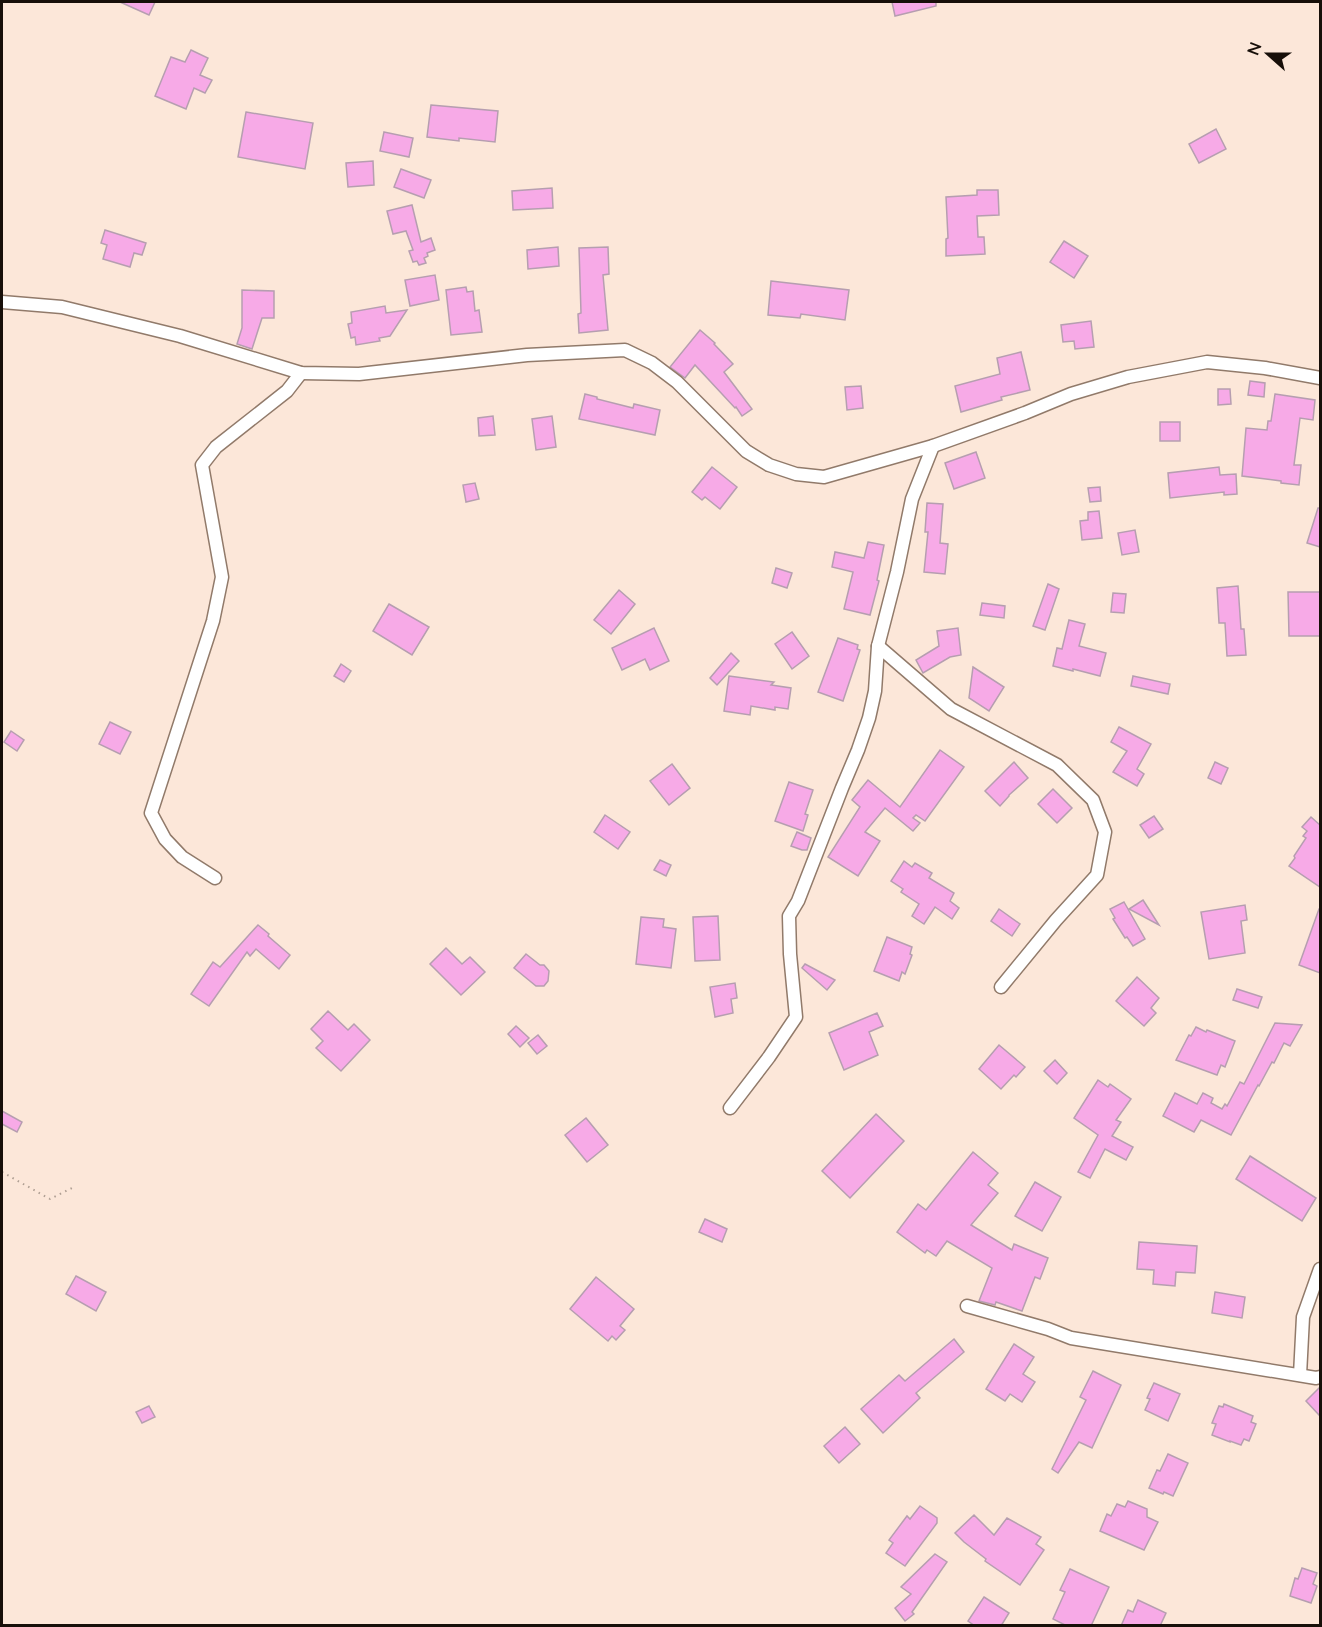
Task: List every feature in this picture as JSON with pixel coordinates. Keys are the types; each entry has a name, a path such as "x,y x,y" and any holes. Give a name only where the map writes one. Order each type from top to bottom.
{"street":[{"path":"2,302 62,307 180,336 301,373 359,374 527,355 625,350 652,363 677,382 746,451 769,465 796,474 824,477 933,446 1071,394 1128,377 1207,362 1265,368 1320,378"},
{"path":"215,878 182,857 165,839 151,813 213,621 222,577 202,465 216,447 287,391 301,373"},
{"path":"730,1108 796,1017 789,916 798,901 869,718 875,691 878,646 897,572 912,499 933,446"},
{"path":"878,646 951,709 1057,765 1093,800 1105,832 1097,875 1056,920 1001,987"},
{"path":"1300,1375 1303,1317 1320,1269"},
{"path":"967,1306 1048,1329 1071,1338 1320,1377"}],"path":[{"path":"2,1172 50,1199 72,1188"}],"building":[{"path":"120,2 155,2 149,15"},
{"path":"892,2 936,2 936,6 895,16"},
{"path":"191,50 208,58 200,75 212,80 205,93 194,88 186,109 155,96 171,57 185,62"},
{"path":"431,105 498,111 495,142 427,137"},
{"path":"246,112 313,123 305,169 238,157"},
{"path":"1216,129 1226,149 1199,163 1189,144"},
{"path":"384,132 413,138 409,157 380,151"},
{"path":"373,161 374,185 348,187 346,163"},
{"path":"401,169 431,180 424,198 394,187"},
{"path":"552,188 553,208 513,210 512,191"},
{"path":"977,190 998,190 999,215 977,216 978,237 984,237 985,254 946,256 946,239 948,238 946,197 977,195"},
{"path":"412,205 421,242 431,238 435,250 427,253 428,256 424,258 426,263 419,265 417,261 413,262 409,251 413,250 406,231 393,234 387,211"},
{"path":"105,230 146,243 142,255 134,253 130,267 103,259 107,245 101,243"},
{"path":"1064,241 1088,256 1074,278 1050,262"},
{"path":"558,247 559,266 528,269 527,250"},
{"path":"608,247 609,274 603,275 608,330 579,333 578,314 581,313 579,248"},
{"path":"435,275 439,300 410,306 405,280"},
{"path":"771,281 849,290 845,320 801,314 800,318 768,315"},
{"path":"466,287 467,292 473,291 475,311 479,310 482,332 451,335 446,290"},
{"path":"242,290 274,291 274,318 262,318 252,349 237,344 242,328"},
{"path":"385,306 386,313 407,310 390,336 379,338 380,341 356,345 355,337 351,338 348,324 352,323 351,312"},
{"path":"1091,321 1094,347 1075,349 1074,341 1063,342 1061,325"},
{"path":"700,330 733,364 724,372 752,409 742,416 695,365 685,378 670,367"},
{"path":"1021,352 1030,390 1001,397 1002,400 961,412 955,386 1000,374 997,358"},
{"path":"1250,381 1265,383 1264,397 1248,395"},
{"path":"861,386 863,408 847,410 845,387"},
{"path":"1218,389 1230,389 1231,404 1218,405"},
{"path":"585,394 633,408 634,404 660,410 655,435 579,419"},
{"path":"1275,394 1315,400 1313,420 1300,418 1294,465 1301,465 1299,485 1242,476 1246,428 1267,430 1268,421 1271,421"},
{"path":"493,416 495,435 479,436 478,418"},
{"path":"552,416 556,447 536,450 532,419"},
{"path":"1160,422 1180,422 1180,441 1160,441"},
{"path":"976,452 985,478 954,489 945,463"},
{"path":"712,467 737,487 720,509 705,497 702,500 692,492"},
{"path":"1219,467 1220,475 1236,474 1237,494 1224,495 1224,492 1170,498 1168,473"},
{"path":"475,483 479,499 466,502 463,485"},
{"path":"1100,487 1101,501 1090,502 1088,488"},
{"path":"927,503 943,504 940,543 948,544 945,574 924,572 928,532 925,532"},
{"path":"1318,508 1320,508 1320,547 1307,543"},
{"path":"1099,511 1102,538 1082,540 1080,521 1088,520 1088,512"},
{"path":"1135,530 1139,552 1122,555 1118,533"},
{"path":"868,542 884,545 877,580 879,581 870,615 844,609 853,572 832,567 835,552 864,558"},
{"path":"776,568 792,573 787,588 772,583"},
{"path":"1048,584 1059,589 1045,630 1033,626"},
{"path":"1238,586 1241,629 1244,629 1246,655 1227,656 1225,623 1219,623 1217,588"},
{"path":"619,590 635,604 611,634 594,620"},
{"path":"1288,592 1320,592 1320,636 1289,636"},
{"path":"1113,593 1126,594 1124,613 1111,612"},
{"path":"982,603 1005,606 1004,618 980,615"},
{"path":"389,604 429,627 412,655 373,631"},
{"path":"1069,620 1085,624 1079,646 1106,653 1100,676 1053,666 1057,648 1062,649"},
{"path":"654,628 669,661 650,670 645,659 622,670 612,648"},
{"path":"958,628 961,655 950,657 923,673 916,660 939,646 937,631"},
{"path":"792,632 809,656 792,669 775,644"},
{"path":"838,638 858,645 857,649 860,650 843,701 818,692"},
{"path":"731,653 739,661 717,685 710,678"},
{"path":"341,664 351,671 344,682 334,676"},
{"path":"973,667 1004,687 989,711 969,698"},
{"path":"729,676 774,682 771,685 791,688 788,709 775,707 775,710 751,706 750,715 724,711"},
{"path":"1133,676 1170,684 1168,694 1131,686"},
{"path":"110,722 131,732 120,754 99,744"},
{"path":"1119,727 1151,744 1137,769 1144,774 1137,786 1113,772 1127,751 1111,742"},
{"path":"11,731 24,740 17,751 4,742"},
{"path":"940,750 964,767 925,821 916,815 913,818 920,823 913,831 885,808 865,832 880,841 858,876 828,857 860,807 852,800 868,780 900,807"},
{"path":"1014,762 1028,778 1000,806 985,791"},
{"path":"1215,762 1228,768 1221,784 1208,778"},
{"path":"672,764 690,788 669,805 650,781"},
{"path":"789,782 813,790 805,814 808,815 803,831 775,821"},
{"path":"1053,789 1072,808 1057,823 1038,804"},
{"path":"605,815 630,832 618,849 594,832"},
{"path":"1154,816 1163,829 1149,838 1140,825"},
{"path":"1311,817 1320,825 1320,887 1289,866 1306,838 1303,836 1307,831 1302,827"},
{"path":"797,832 811,838 807,850 791,846"},
{"path":"660,860 671,865 666,876 654,870"},
{"path":"904,861 912,867 915,863 932,873 929,878 954,893 950,901 959,908 952,919 935,907 924,924 912,916 919,904 901,892 903,889 891,881"},
{"path":"1143,900 1159,925 1129,909"},
{"path":"1124,902 1145,939 1133,946 1113,919 1115,918 1110,909"},
{"path":"1245,905 1247,920 1241,921 1245,953 1209,959 1201,912"},
{"path":"999,909 1020,924 1012,936 991,921"},
{"path":"1320,909 1320,973 1299,965"},
{"path":"718,916 720,960 695,961 693,917"},
{"path":"641,917 664,919 663,927 676,929 671,968 636,964"},
{"path":"258,925 290,955 279,969 256,949 250,956 247,952 209,1006 191,994 213,962 220,967"},
{"path":"887,937 912,947 910,954 912,955 905,974 902,972 899,981 874,971"},
{"path":"446,948 462,964 470,957 485,972 461,995 430,964"},
{"path":"526,954 540,965 544,965 549,971 548,981 544,986 536,986 514,968"},
{"path":"805,964 835,980 827,990 802,968"},
{"path":"1137,977 1159,998 1151,1008 1156,1013 1144,1026 1116,1001"},
{"path":"735,983 737,998 731,999 733,1013 715,1017 710,987"},
{"path":"1237,989 1262,997 1258,1008 1233,1000"},
{"path":"328,1011 348,1030 354,1024 370,1040 341,1071 316,1048 323,1041 311,1029"},
{"path":"877,1013 883,1026 869,1032 878,1055 844,1070 829,1033"},
{"path":"1275,1023 1302,1025 1290,1046 1284,1043 1231,1135 1201,1120 1194,1132 1163,1116 1175,1093 1197,1104 1203,1093 1213,1098 1211,1103 1222,1109 1225,1104 1227,1106 1240,1082 1244,1084"},
{"path":"516,1026 529,1038 520,1047 508,1034"},
{"path":"1196,1027 1235,1041 1225,1067 1221,1065 1217,1075 1176,1060 1189,1035 1191,1036"},
{"path":"538,1035 547,1046 537,1054 528,1043"},
{"path":"999,1045 1025,1067 1001,1089 979,1069"},
{"path":"1055,1060 1067,1073 1057,1084 1044,1071"},
{"path":"1098,1080 1108,1087 1110,1084 1131,1099 1116,1120 1121,1122 1112,1136 1133,1147 1126,1160 1105,1149 1090,1178 1078,1172 1098,1135 1074,1118"},
{"path":"2,1111 22,1122 17,1132 2,1124"},
{"path":"876,1114 904,1141 850,1198 822,1171"},
{"path":"586,1118 608,1145 587,1162 565,1135"},
{"path":"973,1152 998,1173 988,1185 998,1193 971,1225 1012,1250 1014,1244 1048,1258 1040,1279 1035,1277 1022,1311 996,1302 995,1305 979,1301 992,1268 947,1241 936,1256 927,1250 925,1253 897,1232 918,1204 926,1210"},
{"path":"1250,1156 1316,1198 1302,1221 1236,1179"},
{"path":"1035,1182 1061,1197 1042,1231 1015,1216"},
{"path":"705,1219 727,1229 722,1242 699,1232"},
{"path":"1139,1242 1197,1246 1195,1273 1176,1272 1175,1286 1153,1284 1154,1270 1137,1269"},
{"path":"76,1276 106,1292 96,1311 66,1294"},
{"path":"596,1277 634,1309 620,1326 625,1330 616,1340 612,1336 608,1341 570,1309"},
{"path":"1215,1292 1245,1297 1242,1318 1212,1313"},
{"path":"954,1339 964,1352 916,1393 920,1398 883,1433 861,1409 899,1375 905,1381"},
{"path":"1014,1344 1034,1357 1023,1374 1035,1382 1022,1402 1010,1394 1005,1401 986,1389"},
{"path":"1093,1371 1121,1385 1092,1448 1079,1442 1058,1473 1052,1469 1086,1400 1080,1397"},
{"path":"1154,1383 1180,1394 1168,1421 1145,1410 1150,1399 1147,1398"},
{"path":"1320,1387 1320,1416 1306,1401"},
{"path":"1224,1404 1253,1416 1251,1422 1256,1424 1249,1441 1244,1439 1241,1445 1212,1435 1216,1424 1212,1423 1219,1406 1223,1407"},
{"path":"149,1406 155,1417 142,1423 136,1412"},
{"path":"845,1427 860,1444 839,1463 824,1446"},
{"path":"1168,1454 1188,1463 1173,1496 1149,1488"},
{"path":"1128,1501 1147,1509 1147,1517 1158,1522 1144,1550 1100,1531 1107,1514 1111,1516 1117,1504 1125,1507"},
{"path":"920,1506 937,1518 937,1523 905,1566 886,1553 893,1543 889,1540 907,1516 910,1519"},
{"path":"974,1515 994,1535 1007,1518 1041,1537 1036,1544 1044,1550 1020,1585 985,1561 986,1559 955,1533"},
{"path":"935,1554 947,1562 912,1612 914,1614 905,1621 895,1608 911,1594 901,1587"},
{"path":"1302,1568 1317,1573 1313,1584 1317,1586 1311,1603 1290,1596 1295,1578 1298,1579"},
{"path":"1070,1569 1109,1587 1091,1626 1067,1626 1053,1619 1065,1592 1060,1590"},
{"path":"984,1597 1009,1613 1001,1626 975,1626 968,1621"},
{"path":"1138,1600 1166,1613 1160,1626 1121,1626 1128,1610 1133,1612"}]}
